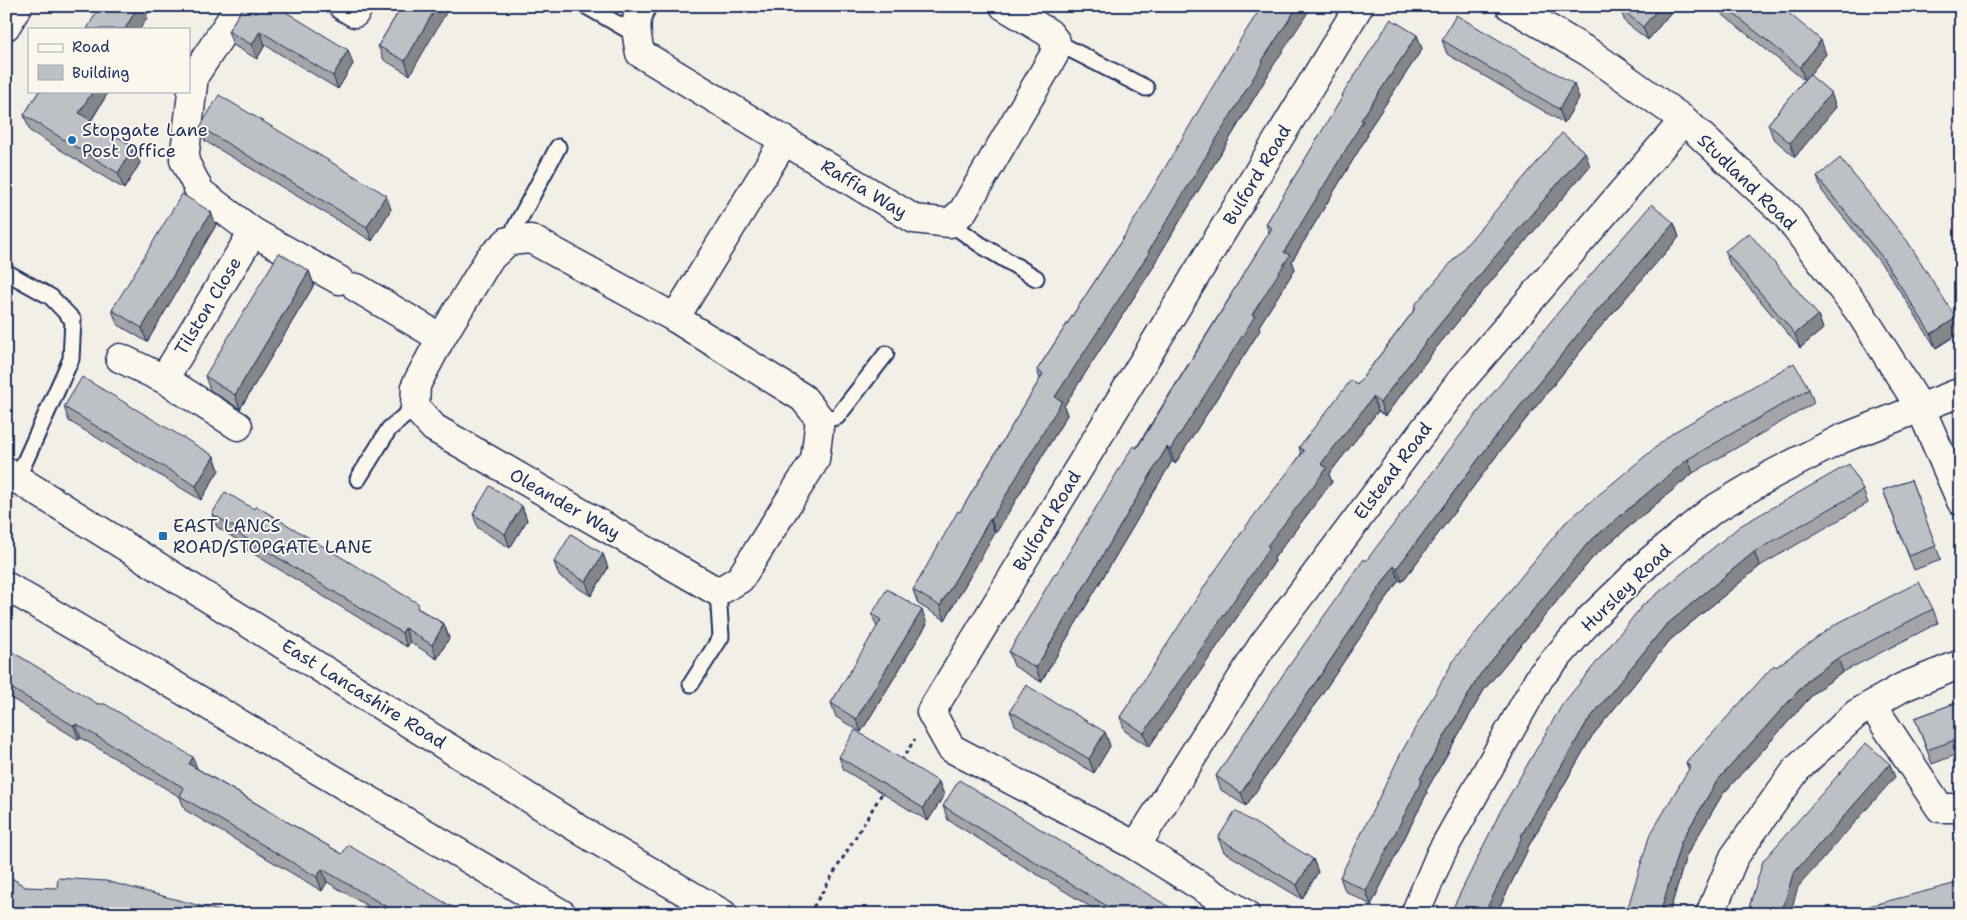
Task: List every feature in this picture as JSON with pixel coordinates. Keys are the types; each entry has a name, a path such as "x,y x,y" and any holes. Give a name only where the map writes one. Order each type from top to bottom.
{"main road":[{"path":"6,26 18,6"},
{"path":"240,6 194,76 184,160 200,192 253,232 441,338"},
{"path":"343,6 355,13 359,6"},
{"path":"635,34 639,11 642,6"},
{"path":"950,223 963,211 968,203 1054,55 1056,42 1049,33 1004,6"},
{"name":"Bulford Road","path":"931,712 1359,6"},
{"name":"Studland Road","path":"1510,6 1590,53 1684,120 1786,215 1861,314 1921,409 1961,501"},
{"name":"Raffia Way","path":"635,34 640,53 784,142 914,219 950,223"},
{"name":"Elstead Road","path":"1136,846 1262,646 1449,397 1684,120"},
{"path":"675,318 784,142"},
{"name":"Tilston Close","path":"164,379 253,232"},
{"path":"415,407 416,385 441,338 489,259 508,241 531,239 675,318 803,398 820,419 815,460 740,578 718,592"},
{"path":"120,358 164,379 238,426"},
{"name":"Hursley Road","path":"1414,914 1442,853 1540,678 1592,616 1651,560 1711,511 1773,474 1841,439 1961,392"},
{"name":"Oleander Way","path":"415,407 434,428 718,592"},
{"name":"East Lancashire Road","path":"12,475 587,833 723,914"},
{"path":"6,586 562,914"},
{"path":"1710,914 1734,857 1796,769 1856,714 1903,687 1961,664"},
{"path":"1872,705 1940,808 1961,808"},
{"path":"931,712 951,748 1136,846 1245,914"}],"lane":[{"path":"586,6 635,34"},
{"path":"1056,42 1146,88"},
{"path":"508,241 558,146"},
{"path":"950,223 981,246 1036,278"},
{"path":"6,272 51,297 73,320 70,359 12,475"},
{"path":"820,419 838,417 886,354"},
{"path":"358,479 389,429 415,407"},
{"path":"691,684 721,637 718,592"}],"path":[{"path":"900,763 931,712"},
{"path":"810,914 885,788"}],"building":[{"path":"100,6 138,6 126,28 88,28"},
{"path":"244,6 276,6 348,50 333,76 260,31 252,45 228,31"},
{"path":"402,6 437,6 405,61 378,46"},
{"path":"1262,6 1298,6 1262,61 1149,253 1055,397 1062,401 990,519 940,606 913,590 958,511 960,512 1043,374 1037,370 1127,232"},
{"path":"1621,6 1660,6 1643,27 1620,8"},
{"path":"1724,6 1780,6 1821,40 1800,67"},
{"path":"1456,15 1574,84 1559,109 1442,40"},
{"path":"1391,19 1417,35 1361,120 1363,121 1284,252 1290,255 1252,315 1255,316 1170,450 1167,447 1036,668 1009,652 1133,446 1137,448 1231,296 1272,228 1266,224 1342,95"},
{"path":"1809,74 1831,93 1790,143 1768,124"},
{"path":"38,92 92,92 79,113 134,147 118,173 24,115"},
{"path":"219,95 386,195 367,227 200,127"},
{"path":"1562,133 1585,152 1493,259 1431,335 1380,403 1373,397 1321,464 1327,468 1267,546 1270,547 1144,733 1120,717 1208,581 1249,522 1304,451 1299,447 1351,380 1357,385 1416,308 1414,306"},
{"path":"1840,158 1908,242 1956,318 1931,334 1882,257 1817,177"},
{"path":"182,194 211,212 142,328 112,310"},
{"path":"1652,204 1674,223 1591,318 1492,441 1397,568 1394,566 1241,793 1216,776 1282,676 1364,559 1366,561 1474,417 1560,310"},
{"path":"1749,233 1818,315 1795,334 1725,251"},
{"path":"279,253 309,271 235,395 205,376"},
{"path":"1794,363 1809,389 1688,459 1588,543 1479,676 1420,779 1422,780 1366,891 1340,877 1401,753 1455,658 1565,523 1674,432"},
{"path":"82,377 214,456 196,486 64,407"},
{"path":"1849,464 1863,490 1754,552 1665,626 1587,722 1521,836 1484,914 1450,914 1501,810 1562,705 1642,606 1740,526"},
{"path":"1911,480 1936,546 1909,556 1883,490"},
{"path":"490,486 522,506 505,534 473,514"},
{"path":"225,492 254,509 256,506 419,604 417,608 444,624 432,645 405,628 402,633 239,534 241,531 212,514"},
{"path":"571,534 603,554 586,582 554,562"},
{"path":"1919,582 1933,609 1838,658 1810,678 1717,781 1681,842 1660,914 1626,914 1649,837 1690,767 1686,763 1774,665 1776,667 1836,624"},
{"path":"887,589 922,610 856,719 831,703 881,620 872,614"},
{"path":"6,648 98,704 105,704 193,757 189,764 342,854 348,845 464,914 399,914 322,869 317,877 180,796 184,788 6,685"},
{"path":"1026,685 1105,732 1089,759 1010,711"},
{"path":"1961,701 1961,738 1927,750 1915,718"},
{"path":"855,730 939,782 923,808 839,757"},
{"path":"1866,743 1890,764 1793,874 1781,914 1747,914 1763,861"},
{"path":"959,780 1181,914 1120,914 943,806"},
{"path":"1235,811 1313,859 1297,885 1218,838"},
{"path":"6,874 25,887 57,888 58,878 106,881 231,914 107,914 11,907 8,912 6,911"},
{"path":"1961,882 1961,913 1871,914 1869,906"},
{"path":"252,910 258,914 250,914"}],"place":[{"name":"Stopgate Lane Post Office","path":"72,140"},
{"name":"EAST LANCS ROAD/STOPGATE LANE","path":"163,536"}]}
